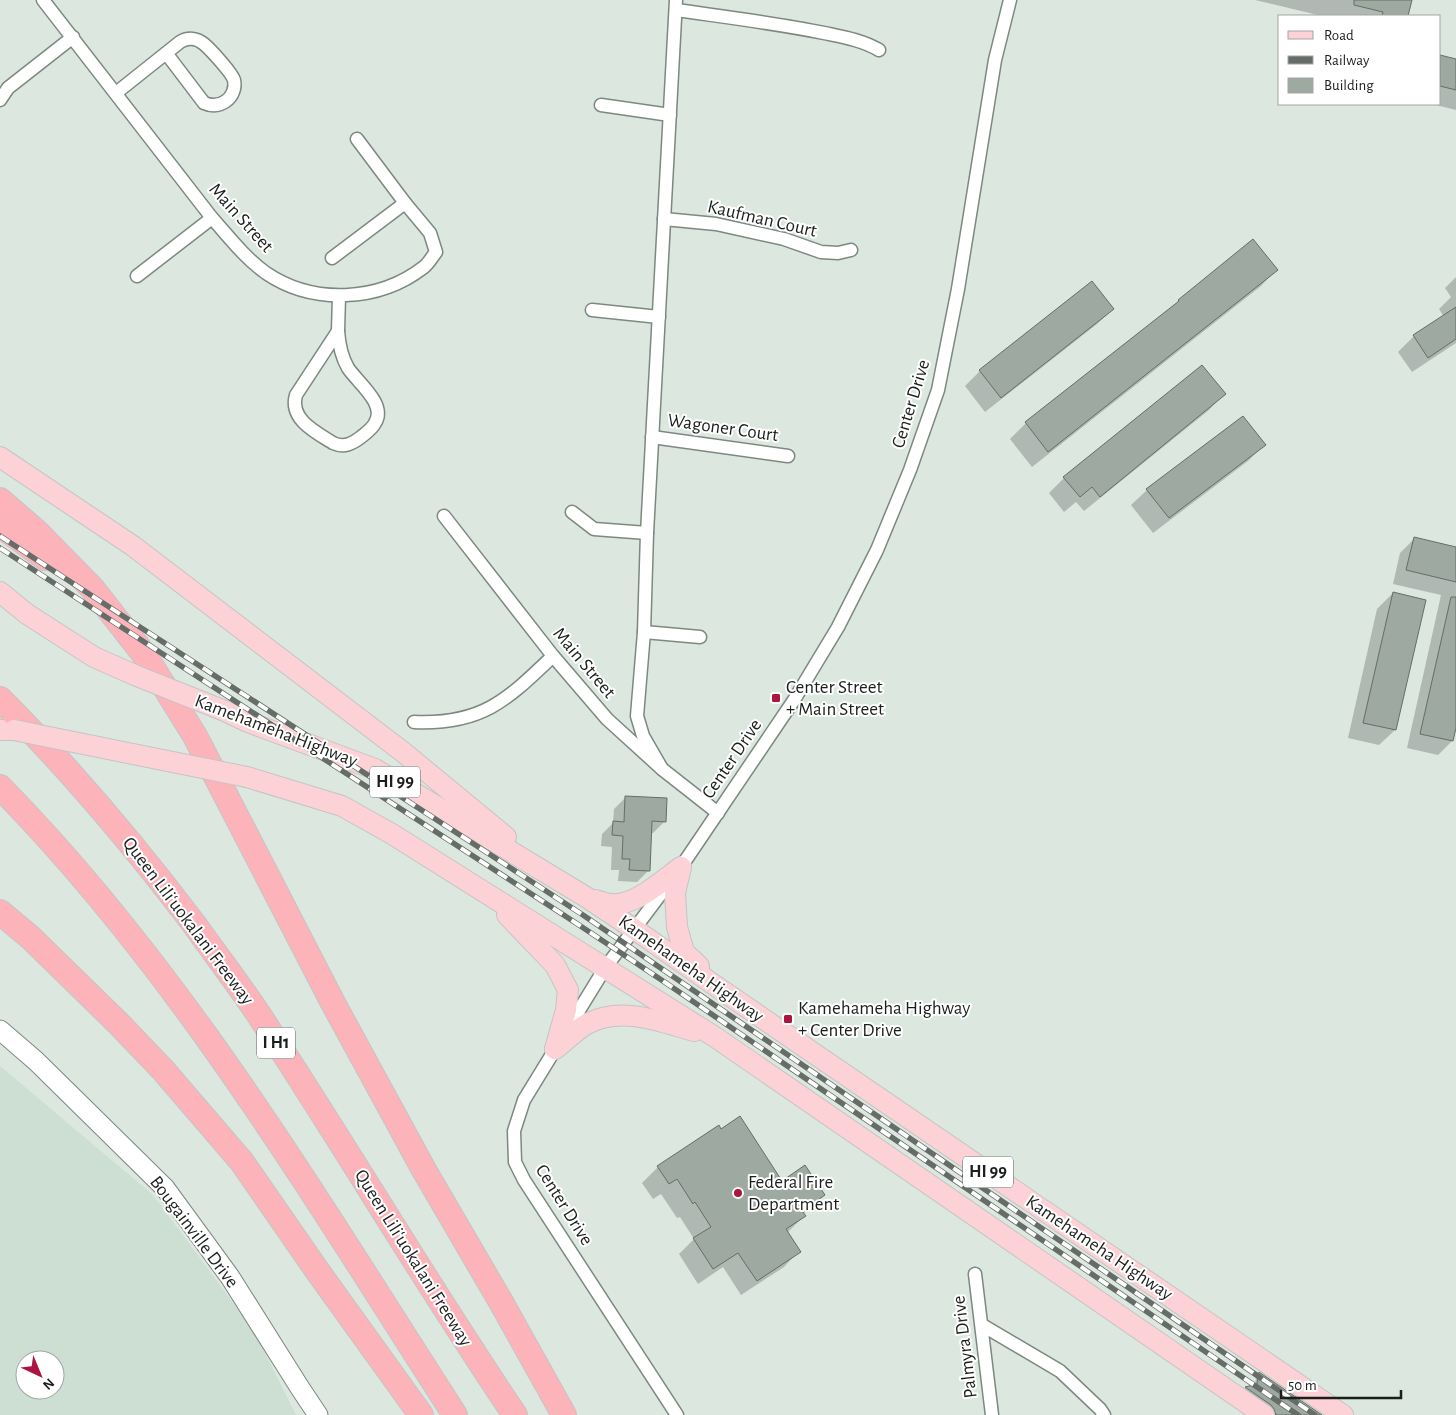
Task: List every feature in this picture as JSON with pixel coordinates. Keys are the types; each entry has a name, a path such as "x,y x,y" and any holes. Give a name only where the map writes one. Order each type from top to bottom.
{"highway":[{"path":"0,500 37,532 92,588 146,658 195,736 338,1012 424,1170 564,1415"},
{"path":"0,525 48,560 96,613 146,658"},
{"name":"Queen Liliʻuokalani Freeway","path":"0,699 99,805 154,871 219,958 260,1017 514,1415"},
{"path":"0,787 36,824 96,892 153,964 213,1046 280,1144 455,1415"},
{"path":"0,912 31,938 163,1070 242,1162 421,1415"},
{"path":"0,920 78,984"}],"main road":[{"path":"0,457 133,546 403,752 554,876"},
{"name":"Kamehameha Highway","path":"0,592 27,614 94,657 248,722 375,769 554,876 1343,1415"},
{"name":"HI 99","path":"4,729 247,777 342,806 392,834 715,1037 1264,1415"},
{"path":"586,897 612,905 632,901 649,891 681,866"},
{"path":"681,866 675,893 677,927 684,952 733,998"},
{"path":"488,895 555,965 568,990 566,1010 556,1049"},
{"path":"556,1049 588,1023 612,1016 642,1016 715,1037"}],"street":[{"name":"Main Street","path":"43,0 238,249 265,272 284,283 315,293 339,296 371,292 390,287 426,266 436,252 430,233 404,203 356,139"},
{"name":"Center Drive","path":"677,1415 524,1180 515,1162 514,1131 524,1100 605,968 681,866 794,700 838,627 877,550 910,470 938,390 958,289 995,60 1010,0"},
{"path":"662,769 643,736 637,716 644,632 647,533 676,5 853,40 868,44 879,50"},
{"path":"0,100 4,90 73,38"},
{"path":"116,93 166,54 185,40 194,39 202,42 234,78 234,88 231,96 227,101 219,105 204,103 166,54"},
{"path":"601,106 670,115"},
{"path":"332,258 404,203"},
{"path":"138,276 212,218"},
{"name":"Kaufman Court","path":"664,219 726,226 784,239 821,252 838,253 851,250"},
{"path":"338,332 296,395 294,402 296,413 302,421 333,443 345,445 353,442 372,428 377,420 378,410 375,401 348,368 340,352 338,332 339,296"},
{"path":"592,310 659,317"},
{"name":"Wagoner Court","path":"652,437 788,456"},
{"path":"572,512 594,529 647,533"},
{"name":"Main Street","path":"444,516 553,656 607,719 662,769 718,812"},
{"path":"644,632 700,637"},
{"path":"414,722 451,721 487,710 518,689 553,656"},
{"name":"Bougainville Drive","path":"0,1030 36,1061 165,1188 230,1277 318,1415"},
{"name":"Palmyra Drive","path":"975,1274 992,1415"},
{"path":"982,1325 1060,1371 1100,1408 1104,1415"}],"shaded area":[{"path":"0,1066 153,1195 254,1331 296,1415 0,1415"}],"building":[{"path":"1354,0 1412,0 1408,15 1382,15 1383,12 1354,5"},
{"path":"1441,55 1456,59 1456,90 1441,86"},
{"path":"1253,239 1278,270 1048,452 1025,422 1179,301"},
{"path":"1092,281 1114,309 1001,398 979,370"},
{"path":"1456,307 1456,339 1428,358 1413,335"},
{"path":"1202,365 1226,394 1100,497 1092,487 1080,497 1063,477"},
{"path":"1243,416 1266,445 1169,518 1146,489"},
{"path":"1414,537 1456,547 1456,582 1406,570"},
{"path":"1393,592 1426,600 1396,730 1363,723"},
{"path":"1451,597 1456,597 1456,728 1453,741 1420,734"},
{"path":"625,796 667,798 666,822 652,821 650,871 629,870 630,859 622,859 623,836 612,835 613,821 624,822"},
{"name":"Federal Fire Department","path":"740,1116 782,1181 805,1165 825,1195 802,1211 806,1216 786,1229 801,1252 757,1281 738,1253 713,1269 693,1238 711,1227 677,1179 669,1184 657,1166 719,1125 721,1129"},
{"path":"1259,1372 1322,1415 1276,1415 1271,1405 1245,1387 1257,1384"}],"railway":[{"path":"0,536 583,915 1315,1415"},
{"path":"0,548 666,983 1298,1415"}],"place":[{"name":"Center Street + Main Street","path":"776,698"},
{"name":"Kamehameha Highway + Center Drive","path":"788,1019"},
{"name":"Federal Fire Department","path":"738,1193"}]}
